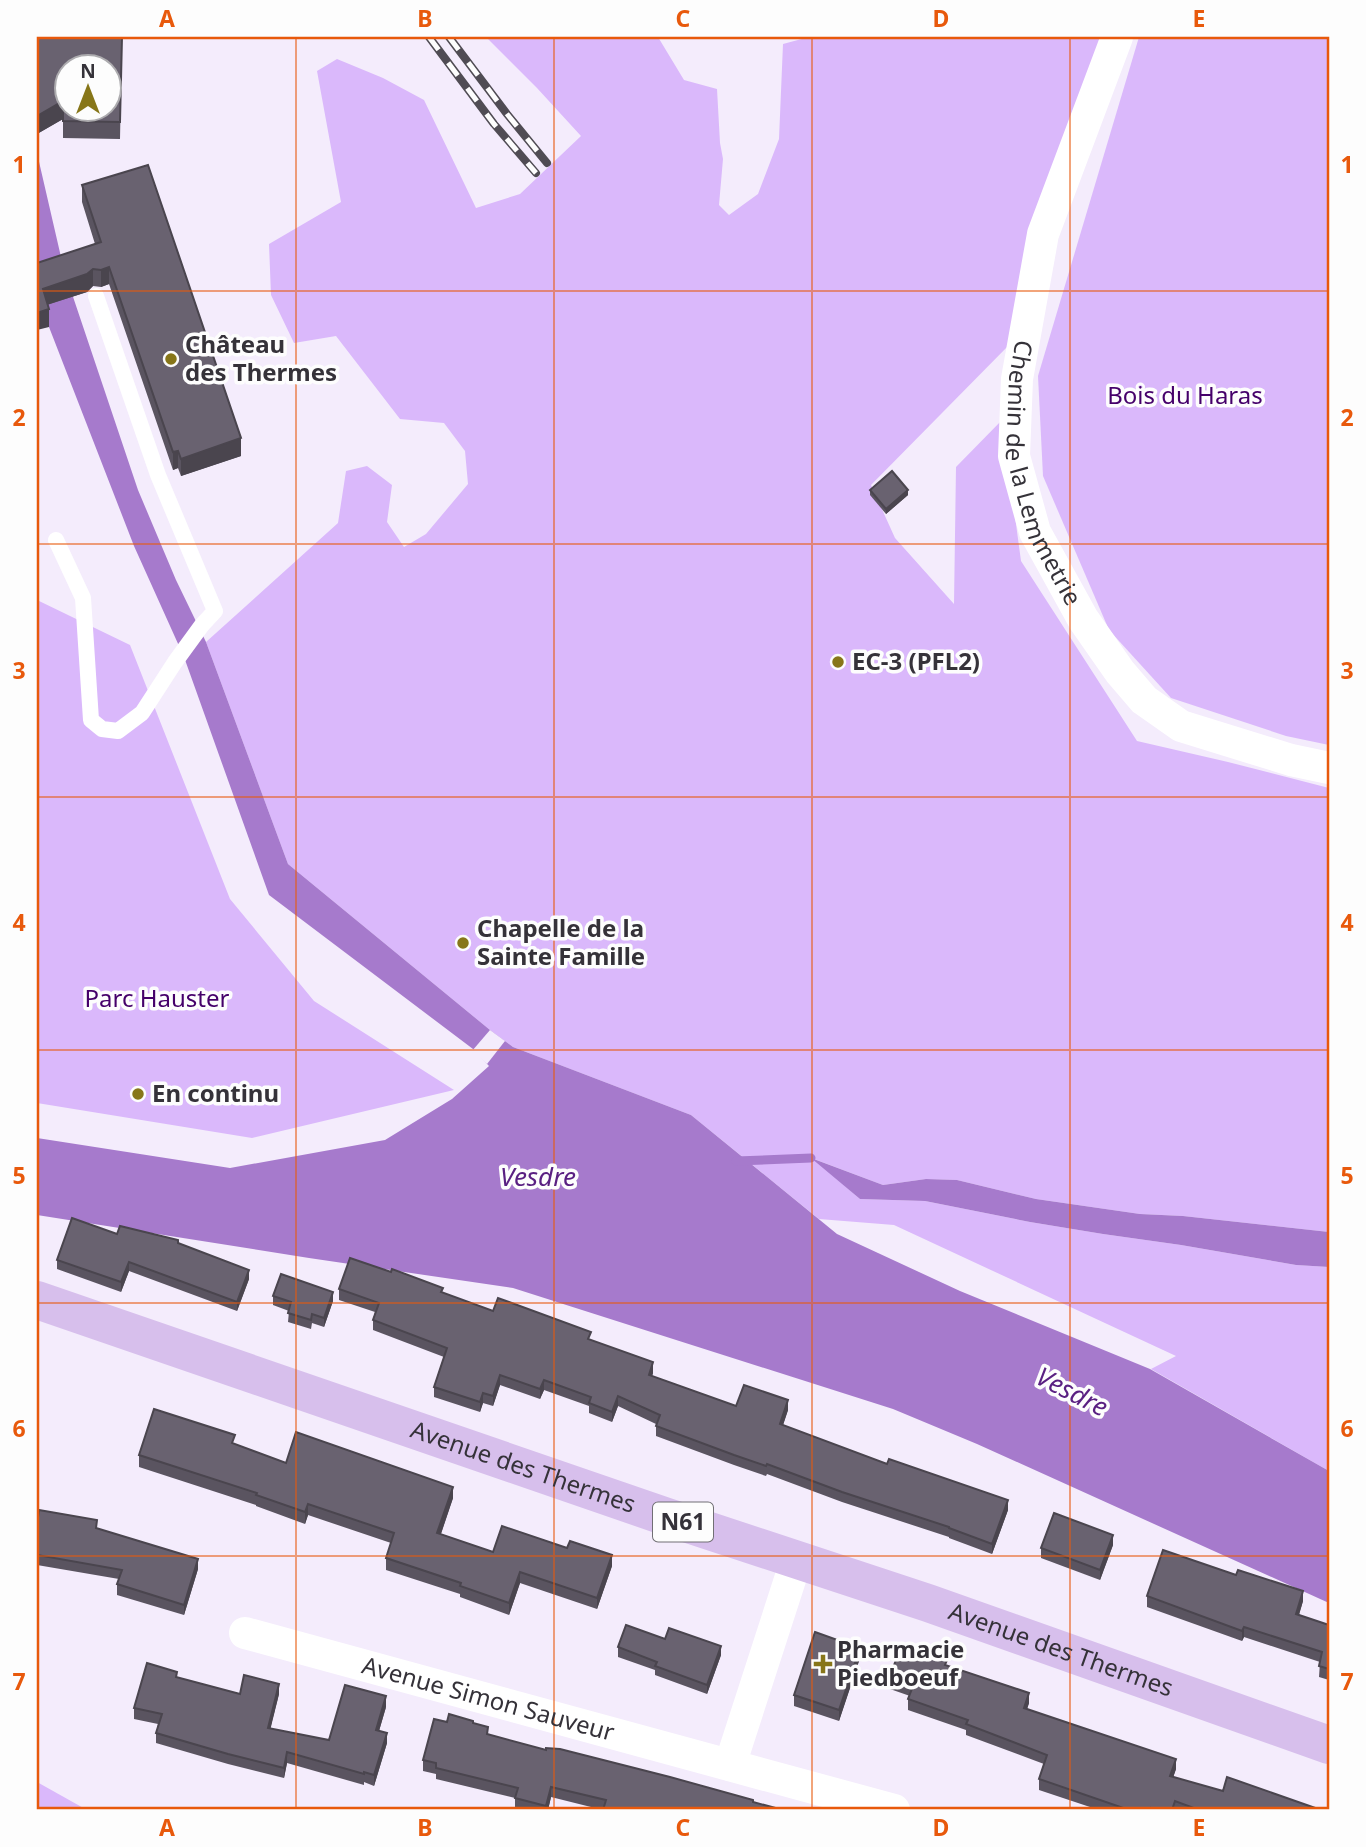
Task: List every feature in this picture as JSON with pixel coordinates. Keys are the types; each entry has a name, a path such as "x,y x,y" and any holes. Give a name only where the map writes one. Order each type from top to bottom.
{"main road":[{"name":"Avenue des Thermes","path":"37,1300 796,1561 928,1603 1329,1745"}],"street":[{"name":"Chemin de la Lemmetrie","path":"1117,37 1044,234 1017,379 1014,456 1035,531 1083,619 1120,672 1144,700 1181,726 1291,760 1329,768"},
{"path":"730,1765 796,1561"},
{"name":"Avenue Simon Sauveur","path":"245,1633 894,1810"}],"lane":[{"path":"56,540 83,598 91,720 103,729 118,731 142,713 175,662 215,611 158,475 96,296"}],"green space":[{"path":"486,37 658,37 684,80 717,89 723,159 719,205 729,215 758,194 779,139 783,44 809,37 1107,37 1011,343 871,485 895,538 954,604 956,467 1002,420 1021,561 1137,741 1329,788 1329,1232 1140,1214 1036,1199 957,1180 926,1179 883,1185 814,1159 860,1199 925,1201 1103,1234 1296,1265 1329,1267 1329,1471 1151,1369 1176,1356 894,1225 819,1219 691,1115 513,1047 288,864 206,642 338,523 346,471 367,466 392,485 387,522 404,547 426,534 468,484 465,451 444,423 400,419 336,336 294,343 271,295 269,244 341,202 317,71 337,59 383,78 424,100 476,208 520,194 581,136"},
{"name":"Bois du Haras","path":"1139,37 1329,37 1329,745 1286,736 1171,698 1109,630 1043,476 1038,376"},
{"name":"Parc Hauster","path":"37,600 130,645 230,899 314,1001 454,1090 252,1138 37,1103"},
{"path":"37,1782 87,1810 37,1810"}],"water":[{"name":"Vesdre","path":"37,153 64,270 138,490 206,642 288,864 513,1047 691,1115 837,1234 960,1291 1150,1369 1329,1471 1329,1603 977,1444 893,1409 513,1288 37,1215 37,1138 230,1168 385,1140 452,1099 489,1066 473,1049 269,895 184,657 134,546 49,327 37,282"},
{"path":"811,1158 883,1185 926,1179 957,1180 1036,1199 1140,1214 1329,1232 1329,1267 1296,1265 1103,1234 925,1201 860,1199"}],"pier":[{"path":"490,1030 505,1041 487,1064 472,1051"}],"building":[{"path":"37,37 122,37 122,52 52,52 52,107 37,116"},
{"name":"Château des Thermes","path":"148,165 241,438 181,459 178,451 173,452 109,267 93,269 87,274 43,289 49,309 37,313 37,263 101,242 82,185"},
{"path":"892,471 908,490 886,509 870,490"},
{"path":"72,1218 117,1234 120,1226 178,1240 178,1243 249,1270 237,1302 129,1262 121,1282 57,1260"},
{"path":"350,1258 391,1272 392,1269 443,1288 441,1292 493,1311 498,1298 591,1332 588,1339 653,1362 649,1375 736,1406 744,1385 788,1400 780,1424 887,1464 889,1459 1008,1500 992,1544 656,1426 660,1415 618,1396 612,1412 589,1403 591,1397 544,1380 540,1389 500,1375 493,1396 483,1393 480,1402 434,1387 447,1348 373,1320 379,1303 339,1289"},
{"path":"281,1274 333,1292 324,1318 312,1314 311,1320 288,1313 291,1302 273,1296"},
{"path":"154,1409 235,1435 232,1443 286,1463 296,1432 453,1487 437,1533 493,1552 502,1526 567,1548 570,1541 612,1555 597,1598 520,1572 509,1603 460,1586 461,1583 386,1558 394,1533 308,1504 305,1512 256,1495 257,1493 139,1455"},
{"path":"39,1510 97,1520 96,1528 198,1559 184,1605 117,1584 122,1570 37,1555"},
{"path":"1054,1513 1113,1535 1100,1570 1041,1548"},
{"path":"1163,1550 1236,1575 1238,1570 1303,1591 1296,1614 1329,1625 1329,1669 1319,1666 1322,1652 1244,1627 1242,1631 1147,1596"},
{"path":"626,1625 665,1639 669,1628 721,1646 707,1685 655,1666 657,1662 618,1647"},
{"path":"815,1632 860,1648 839,1710 794,1695"},
{"path":"901,1644 947,1660 945,1665 1029,1693 1024,1708 1176,1759 1170,1776 1223,1791 1227,1777 1321,1810 1199,1810 1175,1801 1172,1810 1129,1810 1039,1779 1047,1755 966,1724 968,1720 908,1699 913,1686 890,1678"},
{"path":"147,1663 177,1672 176,1677 240,1694 244,1675 279,1684 268,1728 329,1740 345,1685 386,1696 376,1730 387,1733 374,1775 287,1752 284,1768 156,1733 162,1714 134,1708"},
{"path":"449,1714 488,1727 487,1734 670,1777 783,1810 603,1810 606,1800 551,1787 546,1806 515,1798 518,1788 436,1768 436,1763 423,1760 434,1719 447,1722"}],"waterway":[{"path":"736,1161 811,1158"}],"railway":[{"path":"429,37 494,124 536,173"},
{"path":"449,37 547,163"}],"place":[{"name":"Château des Thermes","path":"171,359"},
{"name":"EC-3 (PFL2)","path":"838,662"},
{"name":"Chapelle de la Sainte Famille","path":"463,943"},
{"name":"En continu","path":"138,1094"},
{"name":"Pharmacie Piedboeuf","path":"823,1664"}]}
